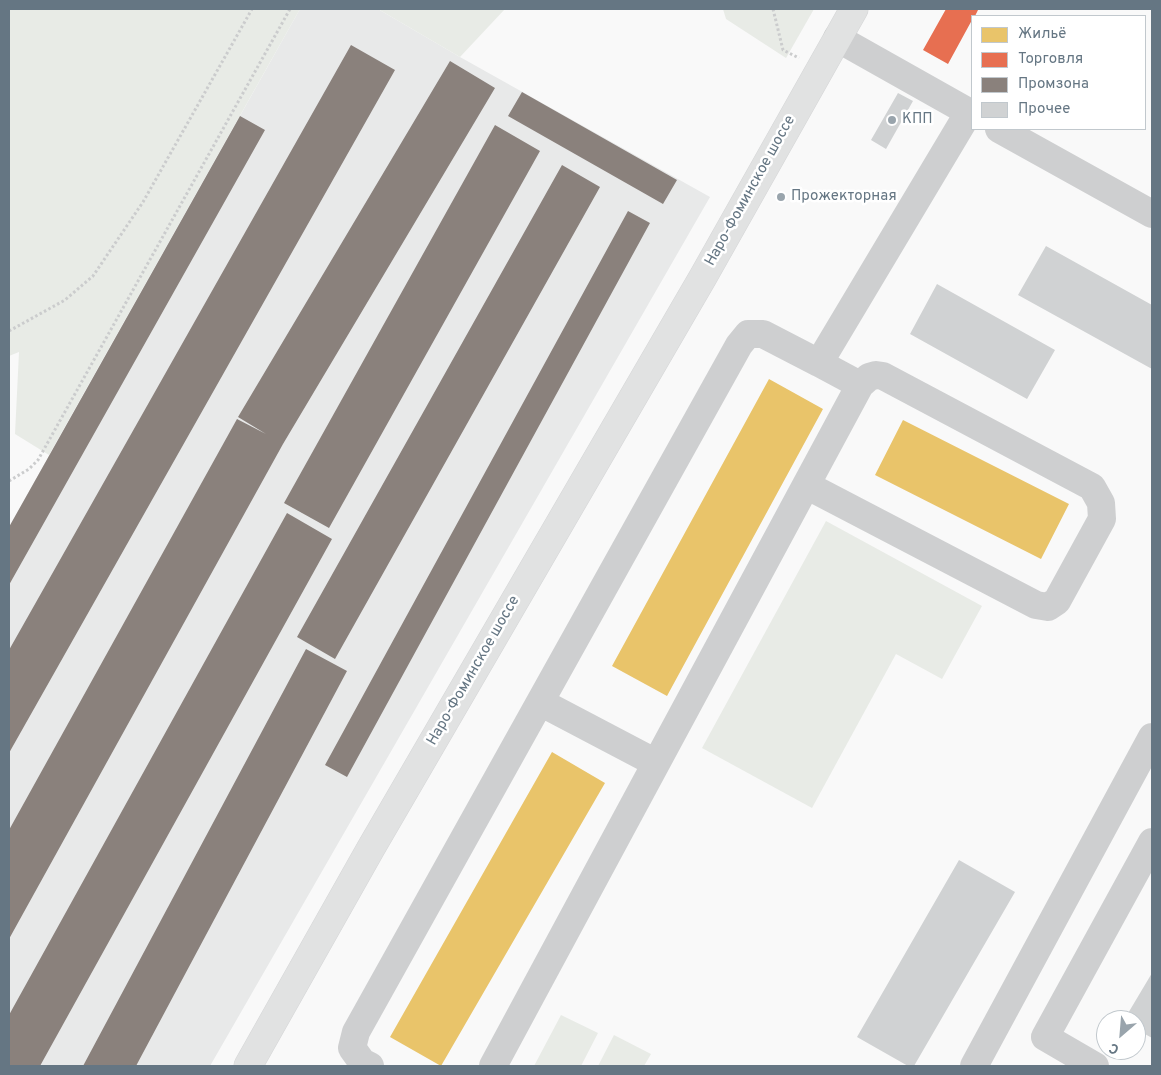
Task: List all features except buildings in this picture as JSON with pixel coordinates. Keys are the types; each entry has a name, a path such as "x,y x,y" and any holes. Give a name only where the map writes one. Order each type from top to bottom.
{"main road":[{"name":"Наро-Фоминское шоссе","path":"248,1066 381,831 703,278 854,9"}],"street":[{"path":"819,363 970,113 837,38"},
{"path":"1001,130 1152,214"},
{"path":"370,1066 362,1062 352,1048 356,1032 739,344 748,334 763,334 860,385"},
{"path":"493,1066 656,763 806,485 860,385 869,377 883,376 1092,486 1101,503 1102,519 1057,601 1048,607 1036,606 806,485"},
{"path":"540,702 656,763"},
{"path":"974,1066 1152,737"},
{"path":"1095,1066 1045,1037 1152,842"}],"path":[{"path":"9,331 65,300 93,276 143,202 252,9"},
{"path":"9,481 29,469 38,460 290,9"},
{"path":"773,9 783,50 804,60"}],"shaded area":[{"path":"9,9 300,9 49,455 15,434 19,352 9,356"},
{"path":"300,9 378,9 710,197 210,1066 9,1066 9,527"},
{"path":"378,9 505,9 460,57"},
{"path":"723,9 814,9 786,58 726,19"},
{"path":"826,521 982,606 942,679 896,654 812,808 702,748"},
{"path":"561,1015 598,1033 581,1066 534,1066"},
{"path":"614,1035 651,1054 644,1066 598,1066"}],"place":[{"name":"КПП","path":"892,120"},
{"name":"Прожекторная","path":"781,197"}]}
